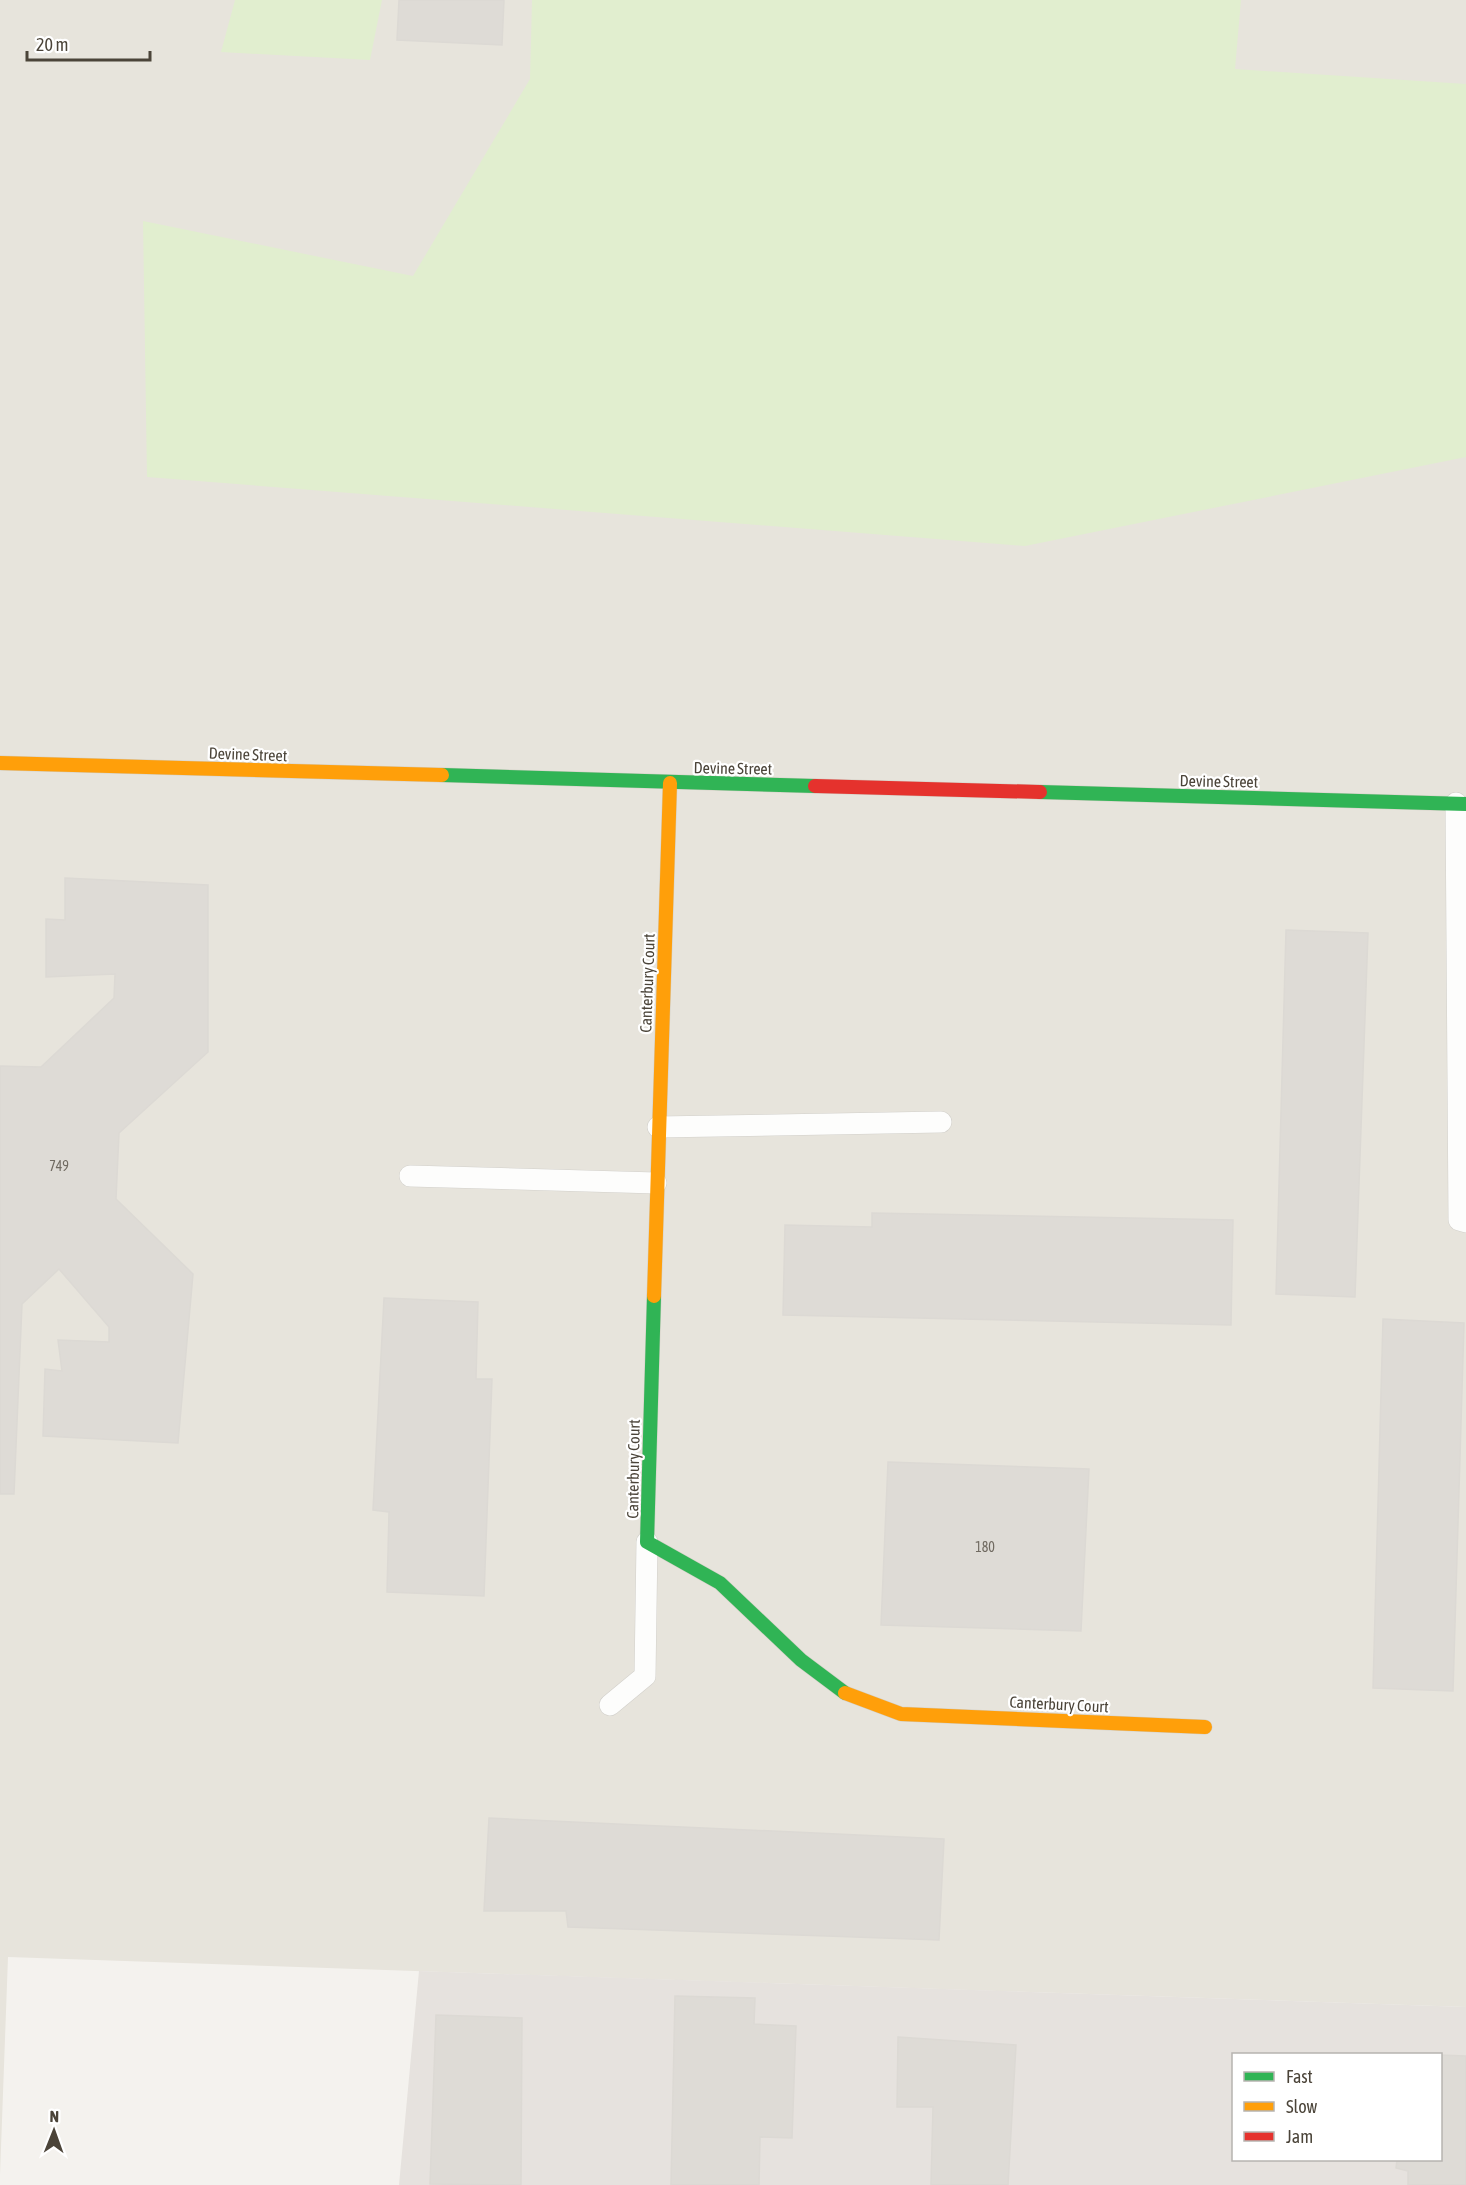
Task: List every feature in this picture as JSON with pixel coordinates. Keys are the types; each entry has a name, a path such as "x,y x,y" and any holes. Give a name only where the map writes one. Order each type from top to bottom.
{"street":[{"name":"Devine Street","path":"0,763 1461,804"},
{"name":"Canterbury Court","path":"670,783 656,1183 647,1542 720,1583 801,1660 848,1695 901,1714 1205,1727"}],"lane":[{"path":"1461,804 1460,1220 1466,1222"},
{"path":"658,1127 941,1122"},
{"path":"410,1176 656,1183"},
{"path":"610,1705 645,1676 647,1542"}],"shaded area":[{"path":"0,0 1466,0 1466,2007 8,1957 0,2175"},
{"path":"419,1971 1466,2007 1466,2185 399,2185"}],"green space":[{"path":"235,0 382,0 370,60 221,52"},
{"path":"532,0 1241,0 1235,69 1466,84 1466,457 1025,546 147,477 143,221 413,276 530,79"}],"building":[{"path":"399,0 504,0 502,45 397,40"},
{"path":"65,878 208,885 208,1052 119,1133 116,1199 193,1274 178,1443 43,1436 45,1369 62,1371 58,1340 109,1342 109,1327 59,1269 22,1304 14,1494 0,1494 0,1066 41,1067 114,998 115,974 46,977 46,919 65,920"},
{"path":"1286,930 1368,933 1355,1297 1276,1294"},
{"path":"872,1213 1233,1220 1231,1325 783,1315 785,1225 872,1227"},
{"path":"384,1298 478,1302 476,1379 492,1379 484,1596 387,1592 389,1512 373,1510"},
{"path":"1383,1319 1464,1323 1453,1691 1373,1688"},
{"path":"888,1462 1089,1469 1081,1631 881,1625"},
{"path":"489,1818 944,1839 939,1940 568,1927 566,1911 484,1911"},
{"path":"675,1996 755,1998 754,2024 796,2026 792,2138 760,2137 759,2185 671,2185"},
{"path":"436,2015 522,2018 521,2185 430,2184"},
{"path":"898,2037 1016,2045 1008,2185 931,2185 933,2107 897,2107"},
{"path":"1442,2055 1466,2056 1466,2185 1408,2185 1408,2171 1396,2168 1397,2161 1442,2161"}],"traffic: fast":[{"path":"442,775 815,786"},
{"path":"1040,792 1466,804"},
{"path":"654,1296 647,1542 720,1583 801,1660 845,1693"}],"traffic: slow":[{"path":"0,763 442,775"},
{"path":"654,1296 670,783"},
{"path":"845,1693 901,1714 1205,1727"}],"traffic: jam":[{"path":"815,786 1040,792"}]}
